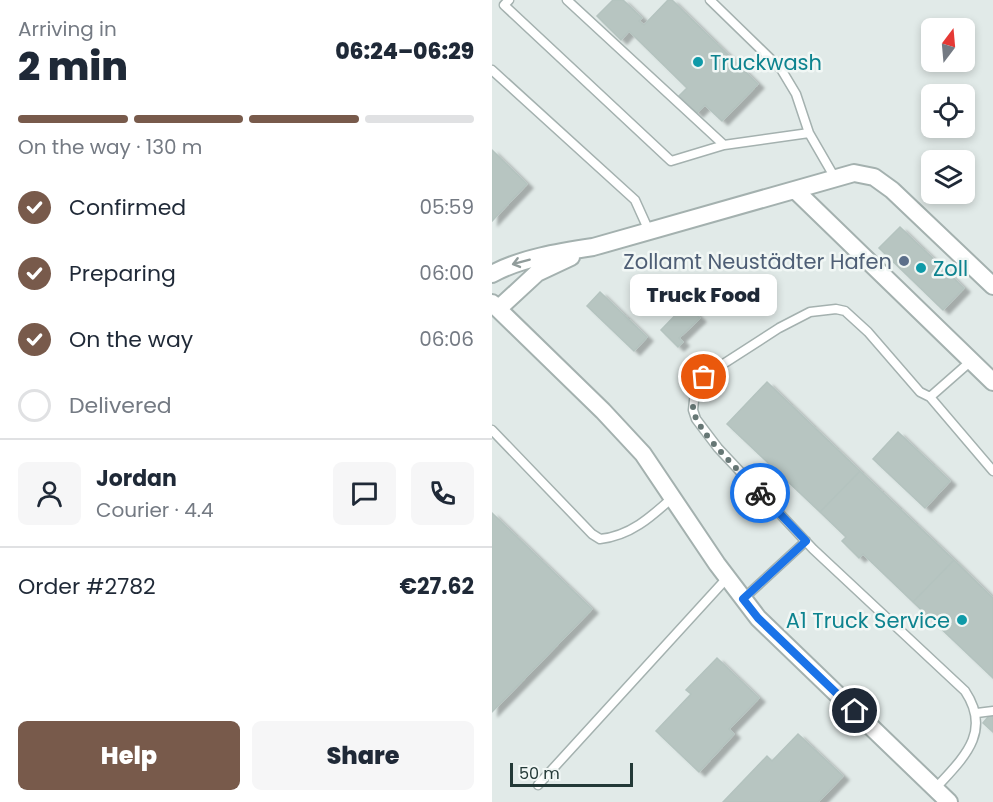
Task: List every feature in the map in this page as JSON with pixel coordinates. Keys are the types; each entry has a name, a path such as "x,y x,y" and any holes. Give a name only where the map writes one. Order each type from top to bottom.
{"street":[{"path":"492,274 510,265 563,251 593,247 854,173 874,177 892,190 993,286"},
{"path":"795,190 993,382"},
{"path":"593,247 537,273 495,306 643,454 727,578 758,618 949,802"}],"lane":[{"path":"509,0 504,5 671,161 724,145 809,133"},
{"path":"567,0 724,145"},
{"path":"710,0 781,69 796,94 809,133 835,178"},
{"path":"492,70 635,200 649,231"},
{"path":"935,789 973,744 978,729 975,706 965,691 806,541 718,448 696,419 693,410 695,391 704,377 779,328 810,312 836,309 845,311 868,332 915,387 930,397 993,471"},
{"path":"930,397 971,361"},
{"path":"492,430 592,534 600,539 621,536 649,519 672,498"},
{"path":"743,599 806,541"},
{"path":"538,785 727,578"},
{"path":"977,713 993,711"}],"building":[{"name":"Truckwash","path":"613,0 623,0 642,18 639,21 644,25 668,0 672,0 758,84 722,121 705,105 697,113 679,96 687,88 629,31 621,40 597,16"},
{"path":"492,150 527,184 492,221"},
{"name":"Zoll","path":"900,227 964,288 943,310 879,248"},
{"path":"600,292 647,337 634,351 587,306"},
{"path":"686,304 700,318 679,338 683,342 678,347 661,330"},
{"path":"767,382 860,471 820,512 727,424"},
{"path":"898,432 950,481 925,508 873,459"},
{"path":"860,471 954,560 913,602 863,554 859,558 842,541 846,537 820,512"},
{"path":"492,513 592,609 492,712"},
{"name":"A1 Truck Service","path":"954,560 993,598 993,678 913,602"},
{"path":"717,658 759,698 729,729 734,734 699,772 656,731 691,694 686,690"},
{"path":"993,711 993,732 983,723"},
{"path":"798,734 843,776 818,802 723,802 767,756 772,761"}],"way so far":[{"path":"704,377 695,391 693,410 696,419 718,448 760,493"}],"place":[{"name":"Truckwash","path":"698,62"},
{"name":"Zollamt Neustädter Hafen","path":"904,261"},
{"name":"Zoll","path":"921,268"},
{"name":"Truck Food","path":"704,377"},
{"name":"A1 Truck Service","path":"962,620"}],"route":[{"path":"760,493 806,541 743,599 758,618 855,711"}]}
